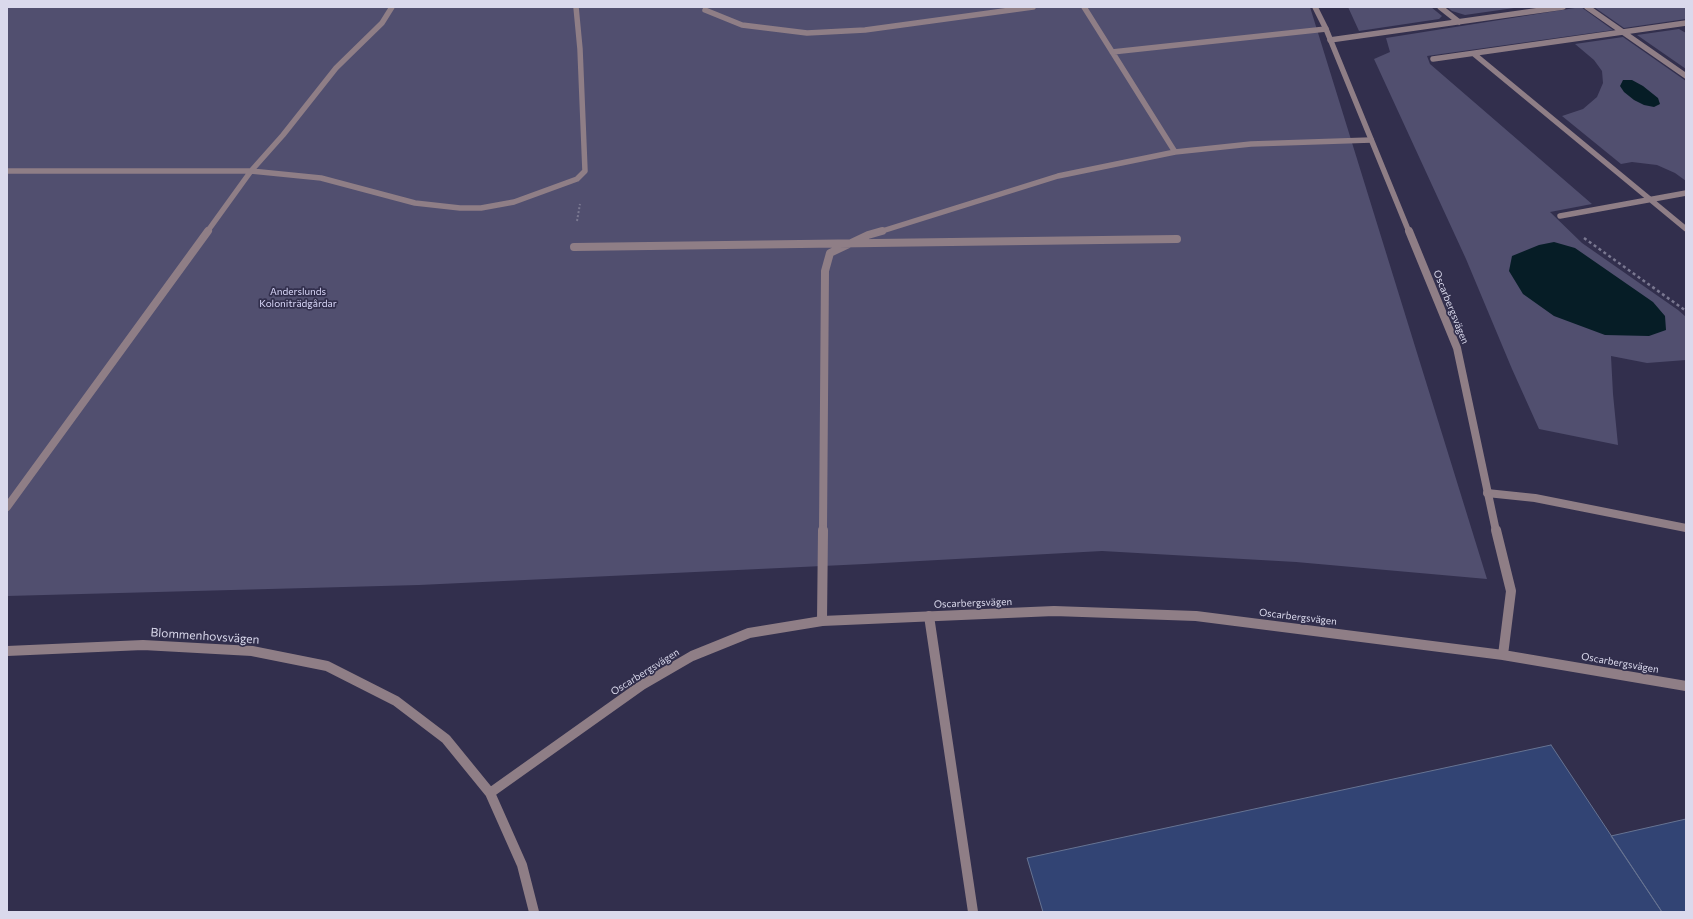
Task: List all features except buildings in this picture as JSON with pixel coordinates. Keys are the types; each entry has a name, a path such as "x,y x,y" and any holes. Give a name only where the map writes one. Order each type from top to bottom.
{"street":[{"path":"7,507 251,171 336,68 382,23 392,7"},
{"path":"7,171 251,171 321,178 415,203 460,208 481,208 514,202 577,179 585,171 580,49 576,7"},
{"path":"705,10 742,25 807,33 865,30 1033,7"},
{"path":"1084,7 1175,152"},
{"name":"Oscarbergsvägen","path":"1315,7 1326,29 1457,348 1487,493 1511,591 1502,655"},
{"path":"1440,7 1459,22"},
{"path":"1330,40 1563,7"},
{"path":"1587,7 1686,76"},
{"path":"1432,60 1686,22"},
{"path":"1112,52 1326,29"},
{"path":"1474,54 1686,229"},
{"path":"822,621 826,271 830,253 868,235 1058,176 1175,152 1251,144 1371,140"},
{"path":"1560,216 1686,193"},
{"path":"574,247 1177,239"},
{"path":"1487,493 1535,498 1686,528"},
{"name":"Oscarbergsvägen","path":"490,793 642,685 692,656 749,633 822,621 1054,611 1196,616 1502,655 1686,686"},
{"path":"930,616 973,912"},
{"name":"Blommenhovsvägen","path":"7,651 143,645 252,651 327,666 396,701 446,739 490,793 522,865 534,912"}],"path":[{"path":"574,247 582,188 577,179"},
{"path":"1560,216 1592,244 1686,311"}],"green space":[{"name":"Anderslunds Koloniträdgårdar","path":"7,7 1310,7 1487,579 1296,562 1102,551 865,564 419,585 7,596"},
{"path":"1348,7 1431,7 1442,16 1439,19 1359,31"},
{"path":"1447,7 1521,7 1465,15 1452,11"},
{"path":"1581,7 1613,30 1427,56 1430,64 1592,204 1550,212 1582,243 1686,317 1686,360 1647,363 1611,356 1618,445 1539,429 1466,259 1374,59 1390,52 1386,38"},
{"path":"1594,7 1686,7 1686,19 1624,28"},
{"path":"1679,29 1686,33 1686,69 1637,35"},
{"path":"1623,37 1686,81 1686,181 1675,173 1657,165 1632,162 1621,164 1562,116 1583,109 1597,97 1603,83 1602,71 1594,60 1575,44"}],"water":[{"path":"1623,80 1632,80 1643,86 1658,98 1660,104 1654,107 1644,105 1634,100 1624,92 1620,86"},
{"path":"1554,242 1575,248 1653,302 1665,316 1666,330 1649,336 1605,335 1554,316 1523,294 1509,271 1512,256 1539,245"}]}
